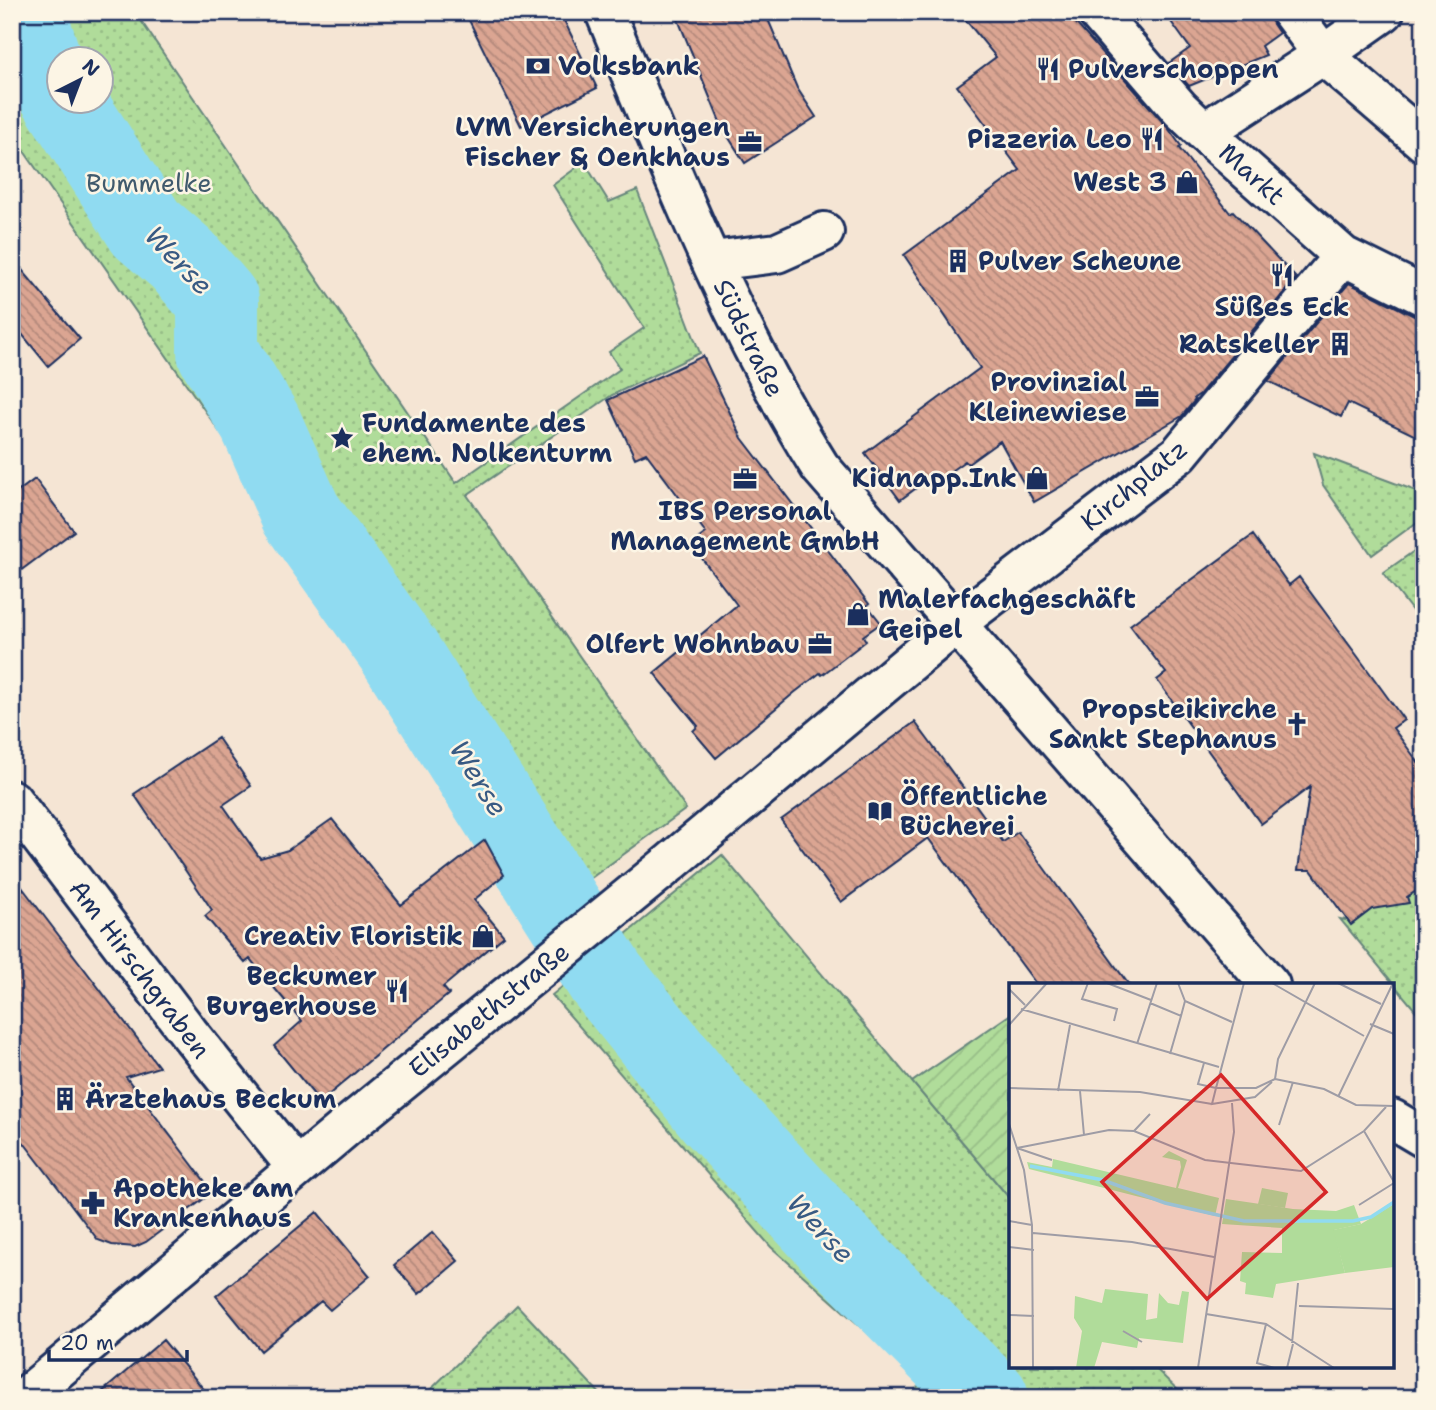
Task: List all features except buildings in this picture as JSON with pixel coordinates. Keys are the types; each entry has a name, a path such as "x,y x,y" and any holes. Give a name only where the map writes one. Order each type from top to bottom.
{"street":[{"name":"Südstraße","path":"605,12 712,261 782,406 820,467 1268,983"},
{"path":"1097,12 1180,109 1204,132"},
{"name":"Markt","path":"1384,12 1311,27 1204,132 1343,256 1424,296"},
{"path":"1311,27 1424,142"},
{"path":"712,261 777,253 824,232"},
{"name":"Kirchplatz","path":"955,625 1179,454 1343,256"},
{"name":"Elisabethstraße","path":"24,1398 297,1168 692,845 955,625"},
{"name":"Am Hirschgraben","path":"12,800 189,1033 297,1168"},
{"path":"1394,1120 1424,1138"}],"green space":[{"name":"Bummelke","path":"12,12 135,12 456,483 620,369 609,352 644,328 553,185 584,162 609,202 637,190 700,353 612,395 467,495 686,809 551,907 12,134"},
{"path":"1314,453 1424,494 1424,517 1372,555 1323,485"},
{"path":"1424,544 1424,626 1383,573"},
{"path":"722,855 1009,1198 1009,1368 1155,1368 1186,1398 909,1398 922,1381 771,1247 552,995"},
{"path":"1424,886 1424,1021 1340,919 1346,920 1347,912 1357,920 1376,906 1408,903 1407,897"},
{"path":"1009,1015 1009,1198 912,1082"},
{"path":"517,1305 604,1398 422,1398"}],"waterway":[{"name":"Werse","path":"25,12 46,71"},
{"name":"Werse","path":"74,116 146,228 182,259 218,301 218,352 260,422 301,514 398,650 606,978 715,1113 836,1245 988,1398"}],"place":[{"name":"Volksbank","path":"538,66"},
{"name":"Pulverschoppen","path":"1048,69"},
{"name":"Pizzeria Leo","path":"1152,139"},
{"name":"LVM Versicherungen Fischer & Oenkhaus","path":"750,142"},
{"name":"West 3","path":"1187,182"},
{"name":"Pulver Scheune","path":"958,261"},
{"name":"Süßes Eck","path":"1282,275"},
{"name":"Ratskeller","path":"1340,344"},
{"name":"Provinzial Kleinewiese","path":"1147,397"},
{"name":"Fundamente des ehem. Nolkenturm","path":"342,438"},
{"name":"Kidnapp.Ink","path":"1037,478"},
{"name":"IBS Personal Management GmbH","path":"745,479"},
{"name":"Malerfachgeschäft Geipel","path":"858,614"},
{"name":"Olfert Wohnbau","path":"820,644"},
{"name":"Propsteikirche Sankt Stephanus","path":"1297,724"},
{"name":"Öffentliche Bücherei","path":"880,811"},
{"name":"Creativ Floristik","path":"483,936"},
{"name":"Beckumer Burgerhouse","path":"397,991"},
{"name":"Ärztehaus Beckum","path":"65,1099"},
{"name":"Apotheke am Krankenhaus","path":"93,1203"}]}
